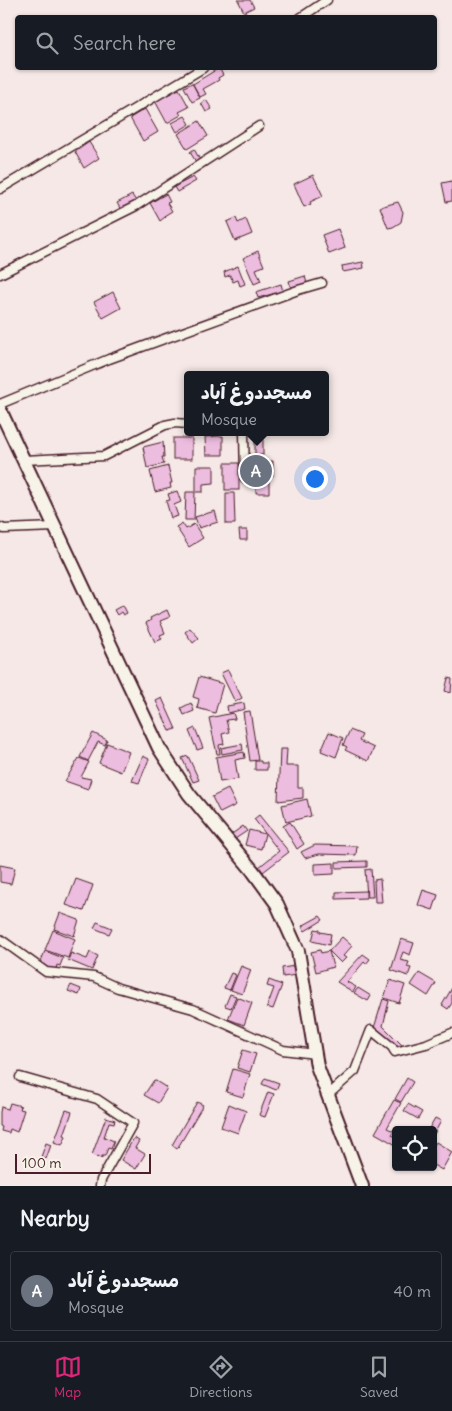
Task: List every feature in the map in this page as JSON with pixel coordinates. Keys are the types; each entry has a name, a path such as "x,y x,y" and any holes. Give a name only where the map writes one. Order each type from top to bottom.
{"highway":[{"path":"0,410 4,424 24,460 159,748 188,794 253,871 277,904 298,951 317,1066 362,1186"}],"street":[{"path":"304,15 327,0"},
{"path":"0,189 201,70"},
{"path":"0,274 136,206 259,126"},
{"path":"0,404 109,359 322,283"},
{"path":"24,460 104,456 165,425 184,424"},
{"path":"244,436 245,478"},
{"path":"0,528 55,527"},
{"path":"0,939 46,972 94,977 118,988 193,1009 283,1050 315,1054"},
{"path":"328,1094 355,1071 371,1030 392,1047 395,1052 426,1044 452,1033"},
{"path":"20,1077 97,1099 133,1123 101,1180 100,1186"}],"building":[{"path":"238,0 250,0 254,7 244,12"},
{"path":"216,70 220,70 223,75 218,78 219,80 203,89 206,94 200,97 193,84"},
{"path":"192,83 200,98 192,102 184,87"},
{"path":"179,89 189,107 179,112 181,115 167,123 155,101"},
{"path":"206,100 212,109 206,112 201,103"},
{"path":"145,109 158,132 143,141 130,118"},
{"path":"185,116 190,124 177,132 172,123"},
{"path":"199,121 208,136 187,149 178,134"},
{"path":"89,142 99,158 84,168 75,152"},
{"path":"194,149 200,160 196,162 190,152"},
{"path":"313,175 323,196 304,207 294,184"},
{"path":"193,177 196,181 177,192 174,187"},
{"path":"452,181 452,201 446,202 442,183"},
{"path":"166,194 170,202 167,203 172,211 160,221 150,203"},
{"path":"132,195 136,201 121,210 117,203"},
{"path":"398,202 403,212 401,222 388,228 380,207"},
{"path":"236,218 238,223 246,219 252,234 235,241 227,222"},
{"path":"338,229 345,248 329,254 322,235"},
{"path":"258,251 264,266 256,269 261,281 254,284 243,258"},
{"path":"363,262 364,268 343,272 342,266"},
{"path":"238,266 245,284 240,286 238,280 233,282 230,275 225,277 224,272"},
{"path":"305,276 307,284 291,288 289,281"},
{"path":"281,284 283,291 258,298 256,292"},
{"path":"113,292 121,308 103,318 94,302"},
{"path":"223,436 223,455 206,455 205,437"},
{"path":"255,437 263,437 263,455 255,455"},
{"path":"173,438 192,438 192,459 173,459"},
{"path":"163,442 164,457 162,457 164,464 147,468 143,447"},
{"path":"258,461 273,461 273,476 263,476 263,468 258,468"},
{"path":"225,463 239,463 239,490 225,490"},
{"path":"168,466 172,483 170,483 171,488 155,492 150,471"},
{"path":"196,466 214,466 214,483 203,484 203,492 196,492"},
{"path":"256,474 261,474 261,478 269,478 269,493 256,493"},
{"path":"177,491 181,502 174,505 178,516 171,518 166,501 170,500 168,494"},
{"path":"186,492 195,492 194,520 185,520"},
{"path":"226,493 234,493 235,524 226,524"},
{"path":"215,511 218,522 199,528 195,517"},
{"path":"182,523 186,529 194,524 203,538 189,547 176,527"},
{"path":"239,530 247,530 247,540 240,540"},
{"path":"123,605 127,613 123,615 121,612 117,615 114,610"},
{"path":"167,610 170,617 160,621 165,633 160,635 162,639 155,642 146,623 151,620 150,618"},
{"path":"190,628 199,638 193,643 185,632"},
{"path":"228,670 242,698 235,702 221,673"},
{"path":"199,677 223,684 215,713 197,708 199,699 193,697"},
{"path":"448,678 452,679 451,693 445,691"},
{"path":"162,698 176,729 170,731 156,701"},
{"path":"191,703 194,711 184,715 181,708"},
{"path":"244,703 245,709 228,713 227,706"},
{"path":"250,711 258,760 250,761 243,712"},
{"path":"233,713 235,719 226,720 229,732 222,734 224,744 219,745 220,754 217,754 209,718"},
{"path":"195,728 203,748 197,750 189,731"},
{"path":"350,730 362,735 359,741 374,748 368,761 345,750 347,747 343,745"},
{"path":"329,732 343,738 336,757 321,751"},
{"path":"93,733 107,740 105,745 98,742 88,761 80,757"},
{"path":"107,743 129,752 121,772 99,763"},
{"path":"242,744 243,750 222,754 221,748"},
{"path":"280,749 287,749 286,766 298,766 298,788 303,788 303,798 278,801"},
{"path":"244,752 245,758 235,760 238,779 220,782 216,757"},
{"path":"143,756 149,759 139,783 132,781"},
{"path":"188,756 199,780 193,782 182,758"},
{"path":"79,758 89,762 81,777 91,779 88,789 65,781"},
{"path":"255,761 267,763 267,770 255,770"},
{"path":"228,789 236,805 220,813 212,797"},
{"path":"307,799 311,816 286,822 282,805"},
{"path":"259,815 289,852 263,872 259,867 279,851 254,819"},
{"path":"290,822 304,844 297,849 283,826"},
{"path":"243,826 247,831 235,839 232,834"},
{"path":"249,830 265,834 261,849 245,845"},
{"path":"315,845 357,846 356,855 319,854 305,858 301,852"},
{"path":"367,861 367,867 336,868 336,862"},
{"path":"334,863 334,874 315,875 315,864"},
{"path":"0,865 15,868 11,884 0,882"},
{"path":"371,869 373,897 367,897 365,870"},
{"path":"76,879 93,885 84,911 66,905"},
{"path":"380,879 382,902 375,902 374,880"},
{"path":"423,890 438,895 433,910 418,905"},
{"path":"366,891 366,898 336,899 336,892"},
{"path":"60,913 79,920 74,936 54,929"},
{"path":"320,916 323,920 305,931 302,926"},
{"path":"97,922 112,928 109,934 94,928"},
{"path":"315,929 331,934 329,945 312,941"},
{"path":"53,930 75,939 68,958 45,950"},
{"path":"342,937 352,946 343,956 346,958 341,963 329,951"},
{"path":"401,939 414,943 410,955 403,952 400,960 409,962 407,967 411,968 408,976 391,970"},
{"path":"320,950 321,953 329,951 333,967 316,972 311,952"},
{"path":"45,951 63,958 60,966 57,965 55,973 39,966"},
{"path":"90,952 98,956 92,970 68,960 71,953 87,959"},
{"path":"363,954 370,959 366,964 364,962 347,982 356,987 353,992 337,982"},
{"path":"241,966 251,970 242,994 231,990"},
{"path":"295,966 296,975 283,977 282,968"},
{"path":"231,973 236,975 230,990 224,988"},
{"path":"419,973 436,983 428,996 411,985"},
{"path":"269,980 282,985 273,1009 267,1007 274,988 267,986"},
{"path":"390,980 405,985 399,1003 384,998"},
{"path":"71,985 81,989 79,995 68,991"},
{"path":"358,988 371,996 368,1001 354,993"},
{"path":"452,988 452,1003 448,1009 442,1005"},
{"path":"230,994 236,996 231,1008 225,1006"},
{"path":"237,997 252,1003 244,1025 228,1019"},
{"path":"383,999 389,1001 383,1026 403,1046 397,1050 374,1028"},
{"path":"243,1050 256,1054 250,1072 237,1068"},
{"path":"233,1069 250,1074 243,1097 226,1092"},
{"path":"265,1078 279,1083 276,1090 262,1084"},
{"path":"407,1078 413,1082 401,1102 395,1099"},
{"path":"154,1080 167,1088 158,1103 144,1095"},
{"path":"268,1092 274,1094 265,1117 259,1115"},
{"path":"394,1100 401,1103 387,1128 392,1130 392,1143 375,1133"},
{"path":"197,1102 203,1105 177,1149 172,1145"},
{"path":"10,1103 21,1106 20,1109 24,1110 17,1132 10,1129 9,1133 1,1131 0,1112 1,1107 8,1109"},
{"path":"229,1104 246,1111 238,1133 221,1127"},
{"path":"408,1104 422,1112 418,1119 404,1111"},
{"path":"66,1110 72,1112 62,1145 54,1142"},
{"path":"106,1117 115,1120 114,1123 109,1122 104,1137 114,1141 111,1149 108,1148 105,1156 102,1156 102,1158 92,1155"},
{"path":"435,1118 441,1121 437,1128 437,1126 430,1126"},
{"path":"134,1138 139,1141 135,1148 145,1154 136,1169 121,1160"},
{"path":"46,1143 51,1145 46,1159 41,1157"},
{"path":"437,1143 452,1152 442,1170 437,1167"}],"place":[{"name":"مسجددوغ آباد","path":"256,471"}]}
